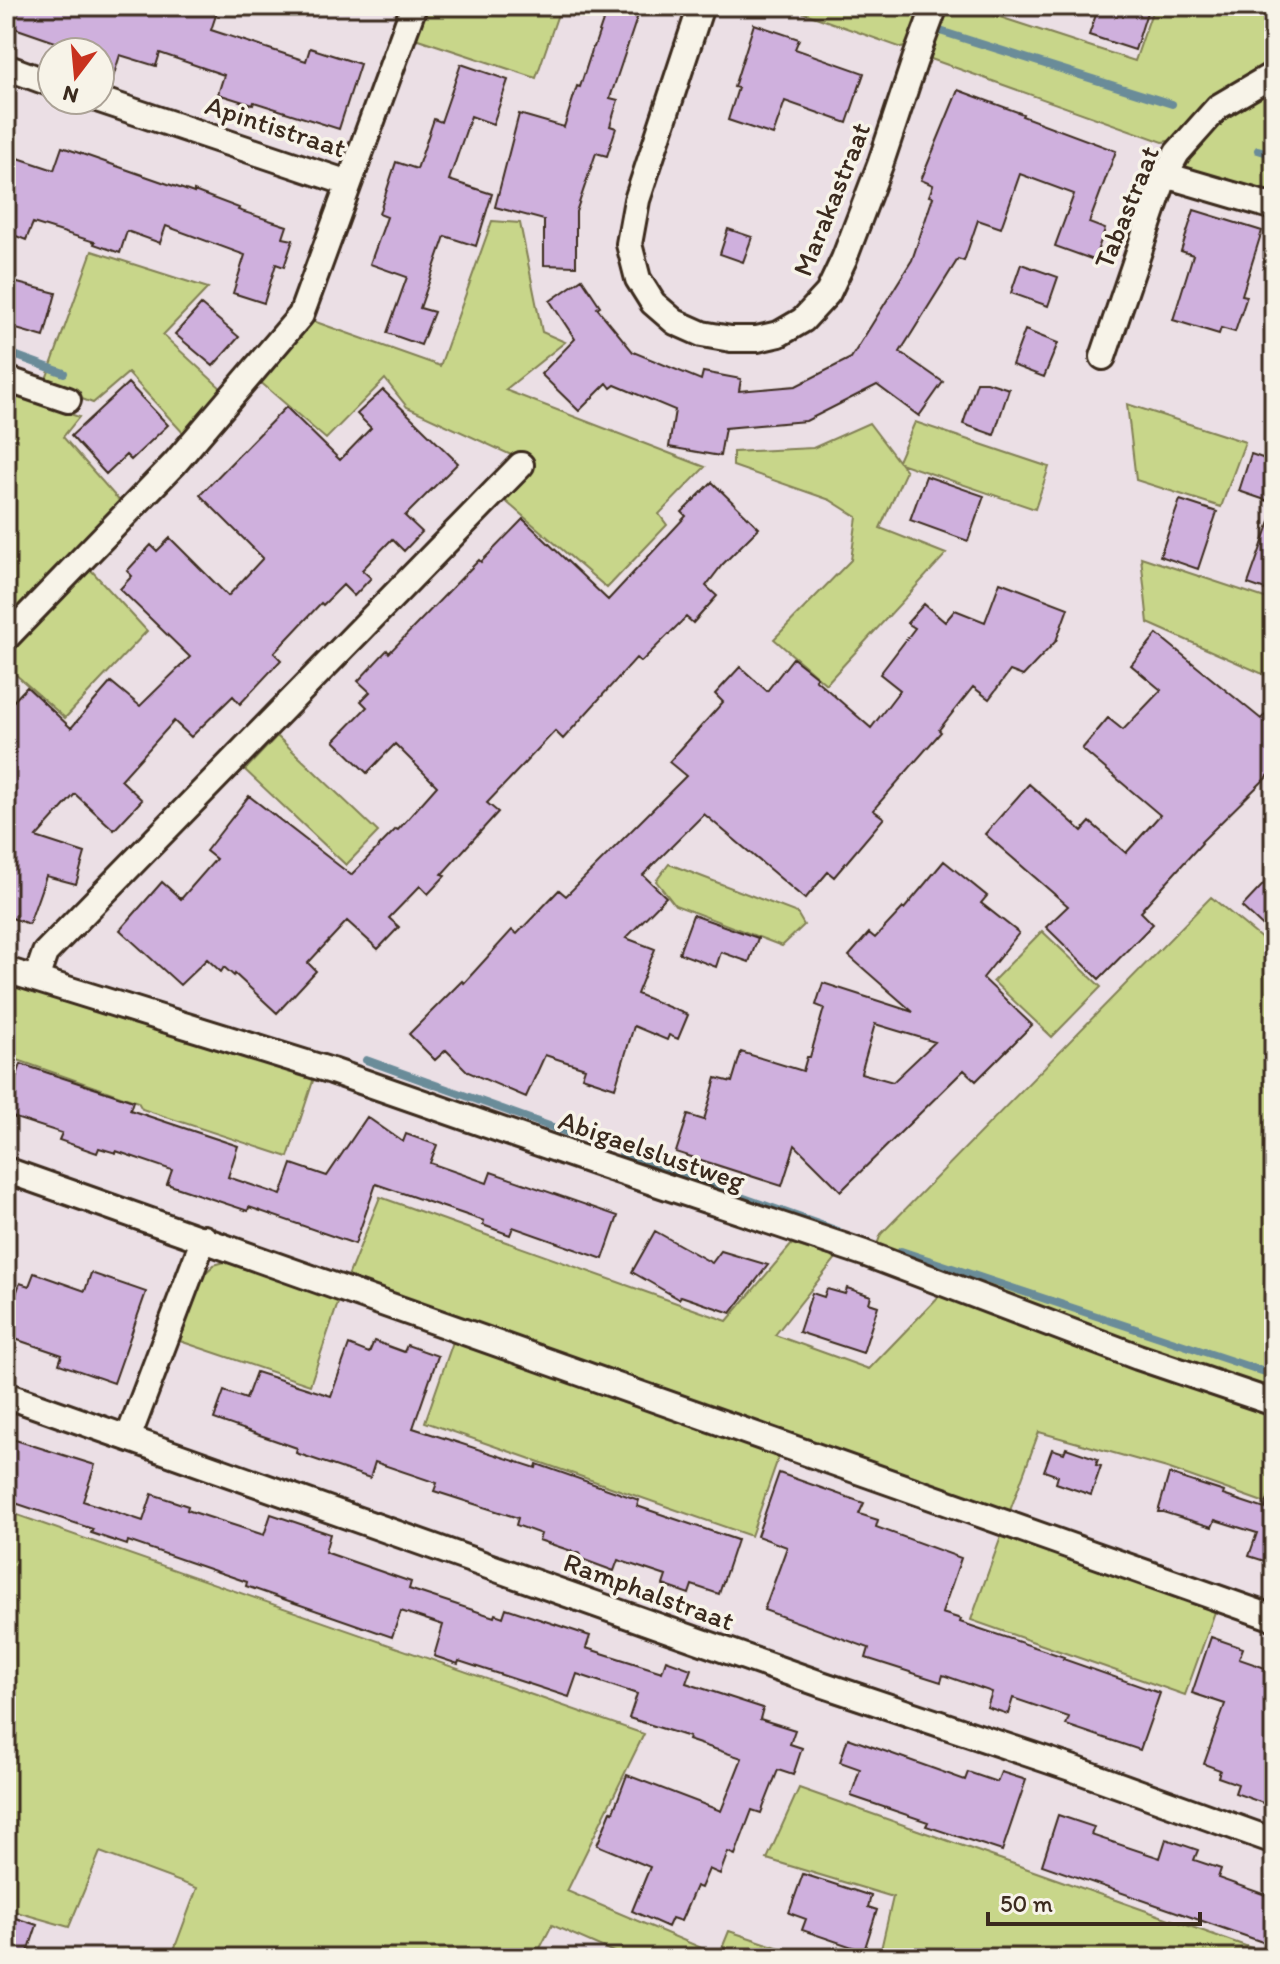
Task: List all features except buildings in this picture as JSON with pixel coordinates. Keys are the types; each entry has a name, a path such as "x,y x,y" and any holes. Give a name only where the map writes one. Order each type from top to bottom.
{"street":[{"name":"Apintistraat","path":"116,105 348,183 414,6"},
{"name":"Marakastraat","path":"701,6 637,200 629,244 638,279 653,303 675,322 702,334 757,339 779,334 803,320 828,293 880,165 935,6"},
{"path":"6,67 36,78"},
{"name":"Tabastraat","path":"1103,357 1165,175 1177,153 1218,107 1274,74"},
{"path":"1165,175 1274,207"},
{"path":"6,638 175,463 301,315 348,183"},
{"path":"6,379 68,400"},
{"path":"36,979 45,953 521,465"},
{"name":"Abigaelslustweg","path":"6,970 332,1071 864,1253 1138,1357 1274,1403"},
{"path":"6,1170 1274,1618"},
{"path":"128,1438 204,1238"},
{"name":"Ramphalstraat","path":"6,1395 1274,1841"}],"green space":[{"path":"426,6 534,6 558,14 536,78 415,38"},
{"path":"785,6 922,6 908,45 902,48"},
{"path":"947,6 966,6 1135,61 1154,6 1212,6 1224,10 1226,6 1274,6 1274,63 1173,140 1163,142 931,59 931,49"},
{"path":"1274,87 1274,198 1185,168 1188,157 1229,112"},
{"path":"492,221 520,223 542,332 565,342 505,390 705,467 659,514 667,525 607,588 502,498 533,465 407,407 385,379 326,439 258,380 313,321 440,366"},
{"path":"92,251 208,288 163,335 223,390 185,435 128,373 93,403 44,385"},
{"path":"6,392 79,417 63,437 123,505 6,626"},
{"path":"1127,404 1245,442 1221,507 1136,480"},
{"path":"915,422 1049,467 1035,509 900,463 906,471 880,528 946,554 826,684 774,639 851,560 857,517 830,500 733,466 733,452 813,448 869,423 898,461"},
{"path":"1141,557 1274,601 1274,679 1148,623"},
{"path":"90,569 147,631 65,718 6,666 6,648 70,583 74,586"},
{"path":"277,736 378,832 346,865 245,770"},
{"path":"669,864 797,913 804,925 782,946 675,905 656,881"},
{"path":"1211,897 1274,949 1274,1394 875,1250 881,1234"},
{"path":"1042,931 1101,987 1052,1037 993,981"},
{"path":"6,979 314,1078 288,1157 142,1109 138,1102 12,1058 6,1072"},
{"path":"380,1197 727,1321 792,1244 836,1258 775,1335 869,1369 945,1290 1274,1410 1274,1506 1167,1468 1039,1432 1008,1516 347,1279"},
{"path":"228,1261 339,1300 310,1385 180,1341 202,1276 214,1265"},
{"path":"455,1336 781,1450 751,1536 425,1422"},
{"path":"6,1511 644,1734 567,1891 704,1949 700,1958 627,1958 552,1925 535,1958 171,1958 197,1888 100,1852 69,1927 6,1909"},
{"path":"1002,1534 1216,1609 1185,1695 971,1620"},
{"path":"799,1788 1274,1958 879,1958 893,1897 767,1859"},
{"path":"729,1931 810,1958 718,1958"}],"waterway":[{"path":"879,6 891,10"},
{"path":"940,31 1172,104"},
{"path":"1258,150 1274,155"},
{"path":"6,352 64,373"},
{"path":"366,1060 577,1136"},
{"path":"622,1155 838,1231"},
{"path":"901,1251 1274,1375"}]}
